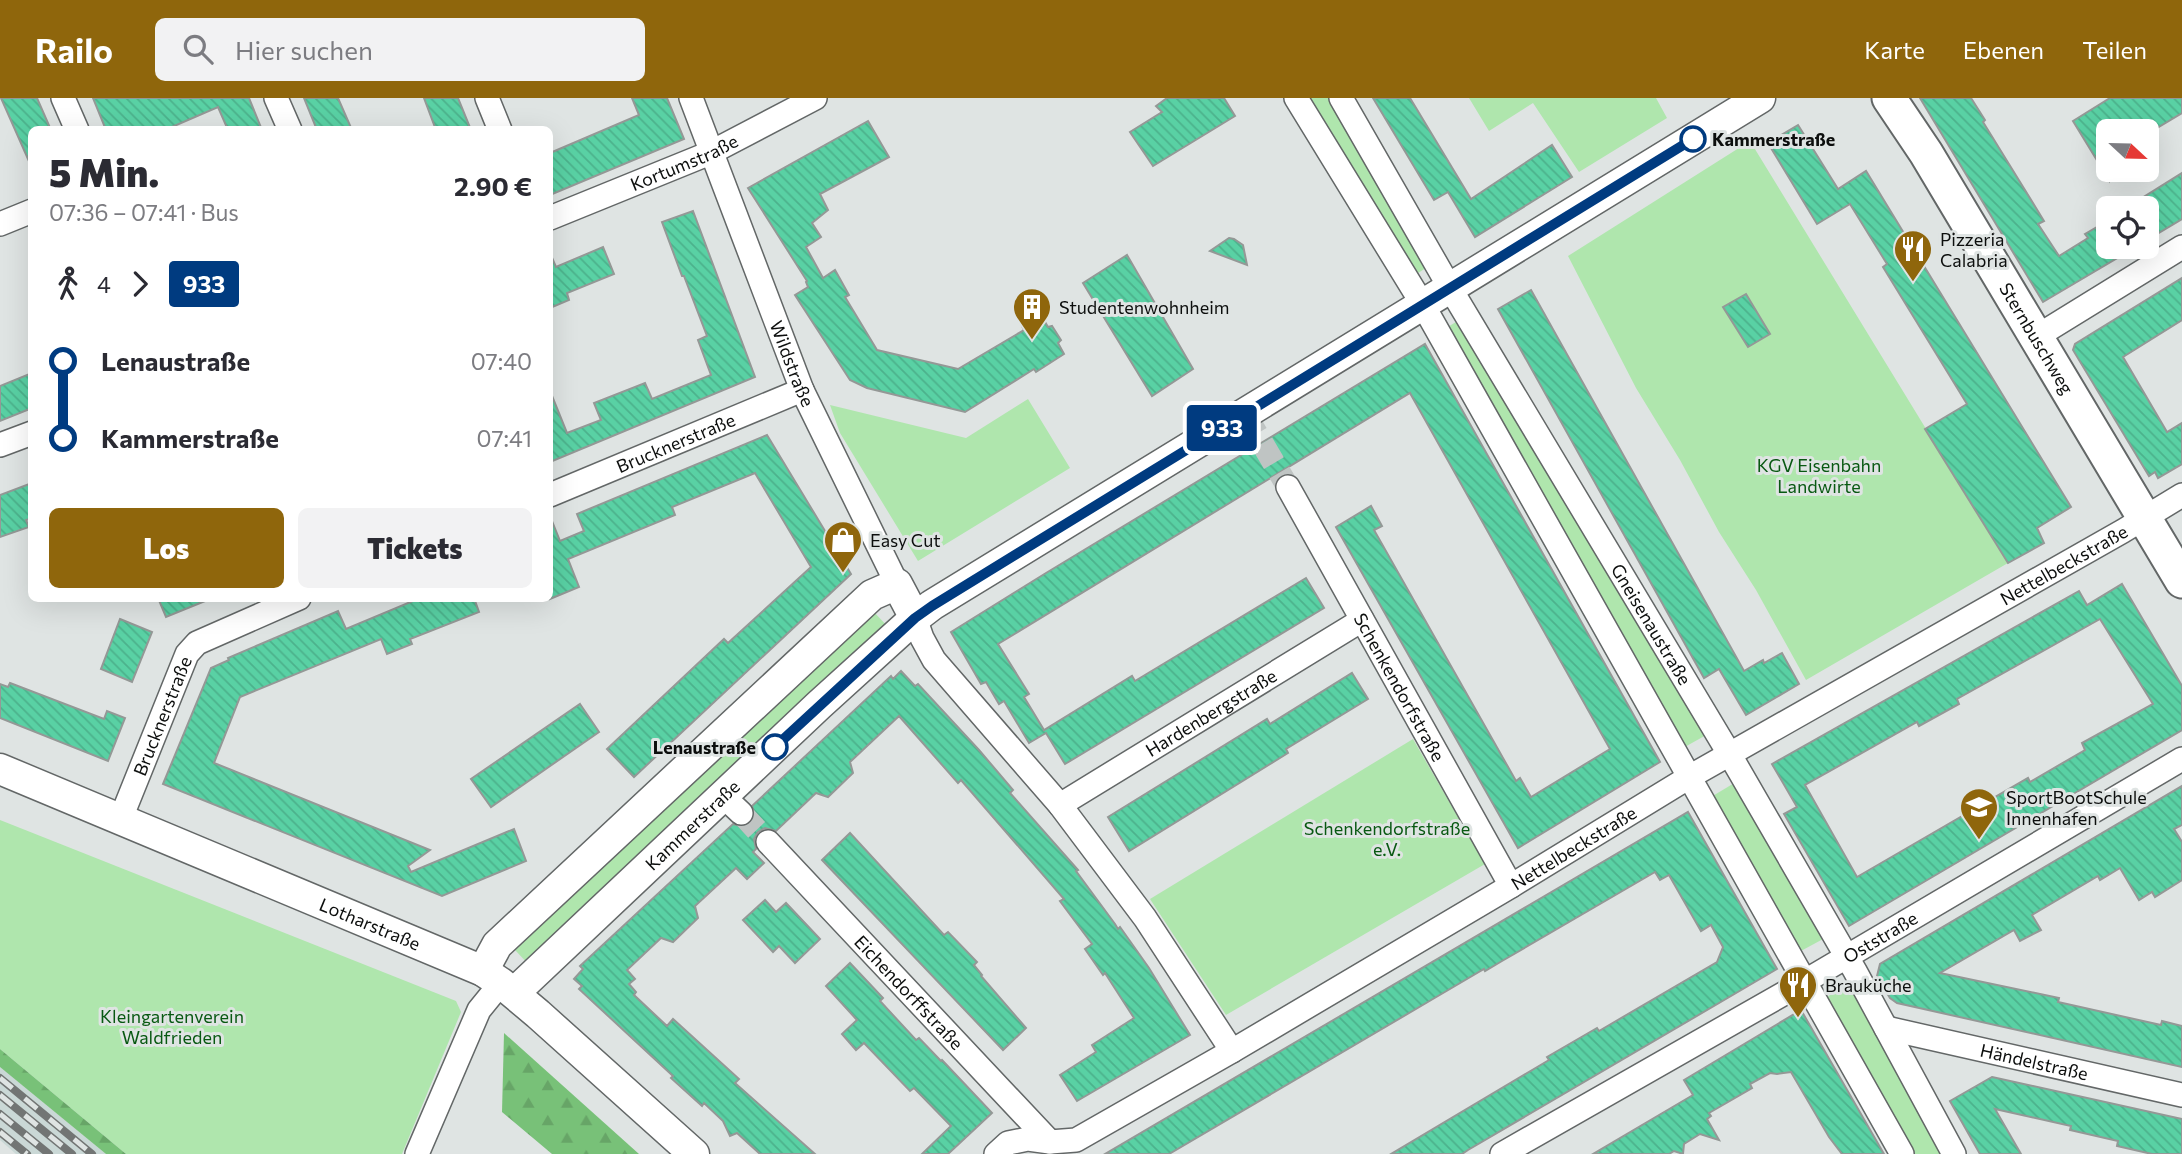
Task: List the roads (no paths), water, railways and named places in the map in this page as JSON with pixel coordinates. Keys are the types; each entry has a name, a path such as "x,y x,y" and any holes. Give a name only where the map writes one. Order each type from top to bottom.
{"main road":[{"name":"Sternbuschweg","path":"1889,98 1926,153 2182,581"}],"street":[{"path":"63,98 75,126"},
{"path":"276,98 288,126"},
{"path":"487,98 498,126"},
{"name":"Wildstraße","path":"691,98 802,390 915,618"},
{"name":"Kortumstraße","path":"553,217 710,153 815,98"},
{"path":"1296,98 1423,305 1902,1154"},
{"name":"Gneisenaustraße","path":"1341,98 1451,288 1730,755 1886,1028 1954,1154"},
{"name":"Kammerstraße","path":"416,1154 472,1024 499,982 732,805 915,618 1760,98"},
{"path":"0,224 28,213"},
{"path":"2036,337 2182,247"},
{"name":"Brucknerstraße","path":"553,494 802,390"},
{"path":"0,445 28,434"},
{"name":"Schenkendorfstraße","path":"1288,487 1511,886"},
{"name":"Nettelbeckstraße","path":"996,1154 1008,1143 1028,1139 1079,1147 1232,1051 1511,886 1690,776 2182,495"},
{"name":"Kammerstraße","path":"499,982 497,945 872,595 897,584"},
{"name":"Brucknerstraße","path":"121,818 187,654 197,643 285,602"},
{"path":"915,618 934,660 1060,805 1145,918 1232,1051"},
{"name":"Hardenbergstraße","path":"1060,805 1362,620"},
{"name":"Oststraße","path":"1502,1154 1805,981 2182,759"},
{"name":"Lotharstraße","path":"0,768 499,982 694,1154"},
{"name":"Eichendorffstraße","path":"768,842 1050,1142"},
{"name":"Händelstraße","path":"1886,1028 2182,1095"}],"tunnel":[{"path":"1245,414 1288,487"},
{"path":"741,813 768,842"}],"railway":[{"path":"0,1078 92,1154"},
{"path":"0,1095 72,1154"},
{"path":"0,1114 49,1154"},
{"path":"0,1132 27,1154"}],"place":[{"name":"Kammerstraße","path":"1693,139"},
{"name":"Pizzeria Calabria","path":"1913,283"},
{"name":"Studentenwohnheim","path":"1032,341"},
{"name":"Easy Cut","path":"843,574"},
{"name":"Lenaustraße","path":"775,747"},
{"name":"SportBootSchule Innenhafen","path":"1979,841"},
{"name":"Brauküche","path":"1798,1019"}],"park label":[{"name":"KGV Eisenbahn Landwirte","path":"1819,475"},
{"name":"Schenkendorfstraße e.V.","path":"1387,838"},
{"name":"Kleingartenverein Waldfrieden","path":"172,1026"}]}
